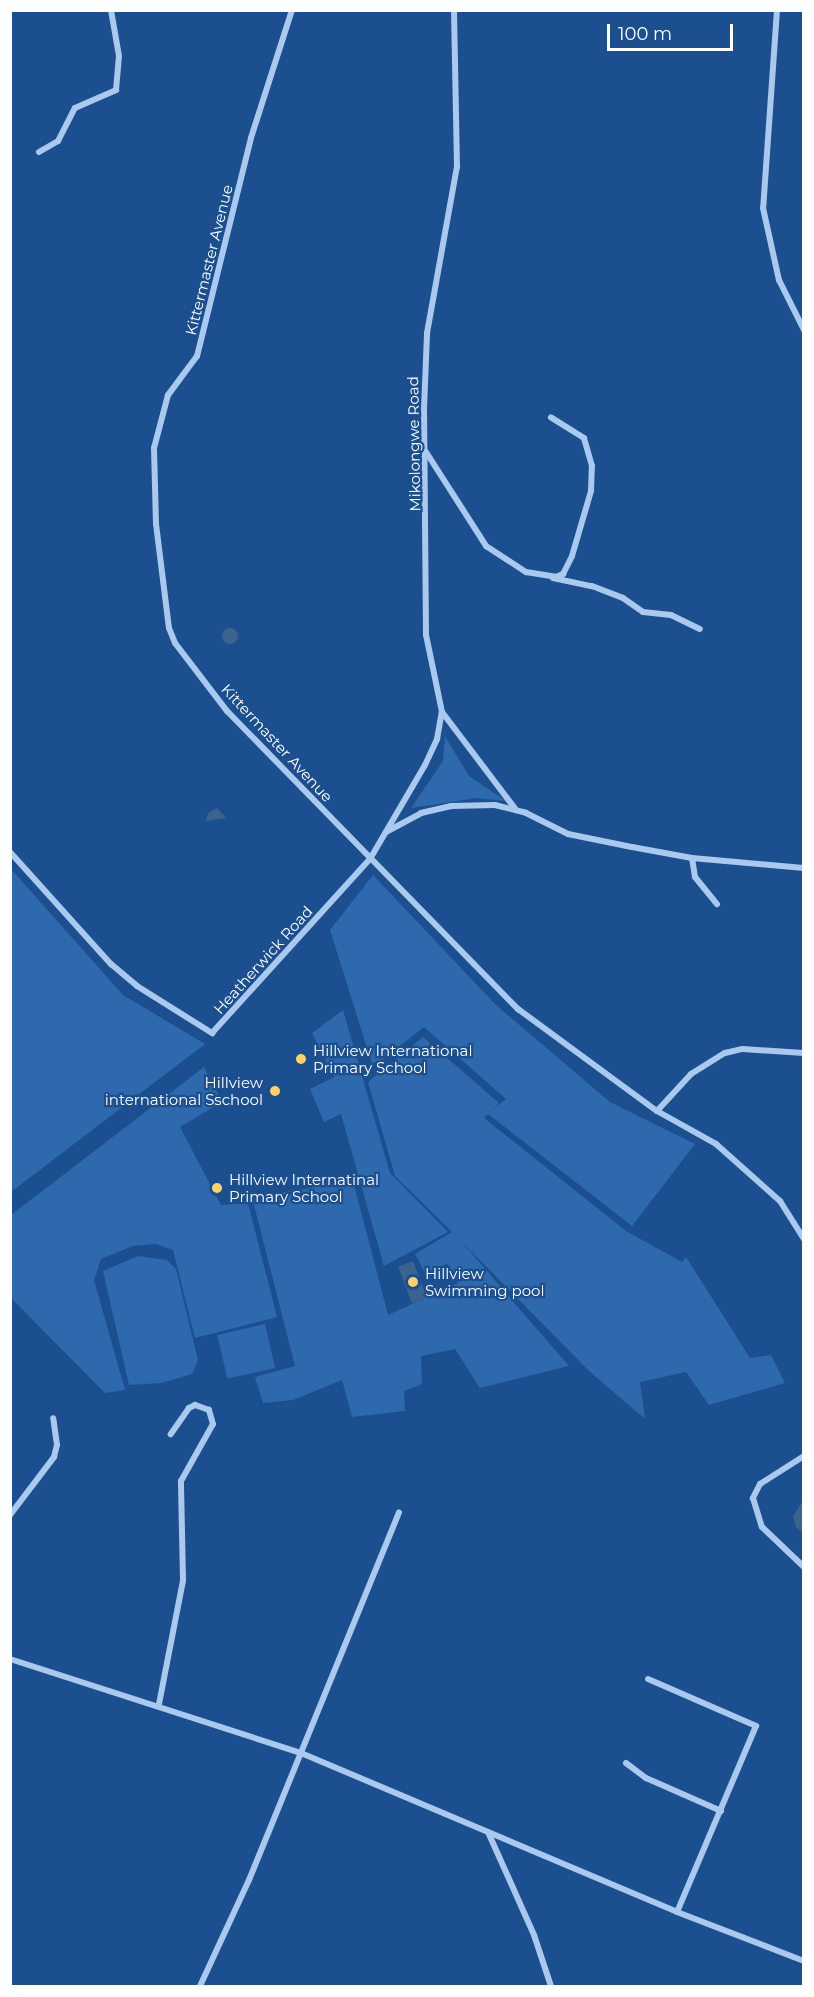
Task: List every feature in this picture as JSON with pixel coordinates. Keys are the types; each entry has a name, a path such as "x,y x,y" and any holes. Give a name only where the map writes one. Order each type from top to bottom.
{"street":[{"path":"39,152 58,141 75,108 116,90 120,80 119,56 111,10"},
{"name":"Kittermaster Avenue","path":"292,10 251,138 197,356 171,389 160,416 154,448 156,524 169,628 175,643 227,711 518,1009 657,1111 716,1144 780,1201 804,1239"},
{"name":"Mikolongwe Road","path":"370,860 425,765 437,739 442,712 426,635 425,450 427,333 457,166 454,10"},
{"path":"777,10 763,208 779,280 804,330"},
{"path":"549,578 563,574 572,556 591,491 592,466 584,438 551,417"},
{"path":"425,450 486,546 526,572 592,586 623,597 643,612 671,615 700,629"},
{"path":"442,712 517,811"},
{"path":"383,834 421,813 451,806 495,805 517,811 568,834 692,858 804,868"},
{"name":"Heatherwick Road","path":"10,852 111,964 137,986 212,1033 370,860"},
{"path":"692,858 695,877 717,904"},
{"path":"657,1111 691,1074 725,1053 743,1049 804,1053"},
{"path":"159,1704 183,1580 181,1481 213,1424 209,1410 195,1405 189,1408 171,1434"},
{"path":"10,1515 54,1457 57,1445 53,1418"},
{"path":"804,1456 760,1484 753,1498 762,1527 804,1568"},
{"path":"200,1986 301,1753 399,1512"},
{"path":"10,1659 159,1704 301,1753 677,1912 804,1961"},
{"path":"648,1679 756,1726 722,1811 677,1912"},
{"path":"626,1763 646,1778 722,1811"},
{"path":"488,1832 534,1935 551,1986"}],"shaded area":[{"path":"230,628 236,630 238,636 236,642 230,644 224,642 222,636 224,630"},
{"path":"445,736 469,776 506,801 477,798 411,808 443,761"},
{"path":"217,808 226,818 206,821 208,813"},
{"path":"11,869 123,995 205,1044 11,1192"},
{"path":"373,875 496,1005 610,1102 695,1144 632,1226 488,1114 484,1118 626,1231 682,1262 686,1257 750,1358 771,1355 785,1383 709,1405 686,1372 640,1382 645,1419 588,1370 461,1241 569,1366 480,1388 455,1349 421,1356 422,1384 404,1391 405,1411 352,1417 342,1380 293,1400 263,1403 255,1377 295,1366 252,1197 353,1181 388,1315 458,1283 447,1264 425,1273 415,1254 452,1232 395,1176 368,1082 423,1037 499,1103 492,1110 506,1099 424,1027 373,1067 330,930"},
{"path":"343,1010 390,1173 448,1232 384,1266 341,1114 324,1122 310,1089 334,1077 312,1033"},
{"path":"204,1067 222,1102 180,1127 221,1205 248,1203 277,1317 195,1338 173,1250 156,1244 133,1246 101,1259 94,1280 125,1390 105,1393 11,1298 11,1215"},
{"path":"138,1256 167,1260 176,1269 198,1360 192,1374 161,1383 129,1385 103,1271"},
{"name":"Hillview Swimming pool","path":"413,1261 427,1297 412,1303 398,1267"},
{"path":"265,1324 275,1368 227,1379 217,1335"},
{"path":"803,1501 803,1533 796,1527 793,1516"}],"place":[{"name":"Hillview International Primary School","path":"301,1059"},
{"name":"Hillview international Sschool","path":"275,1091"},
{"name":"Hillview Internatinal Primary School","path":"217,1188"},
{"name":"Hillview Swimming pool","path":"413,1282"}]}
